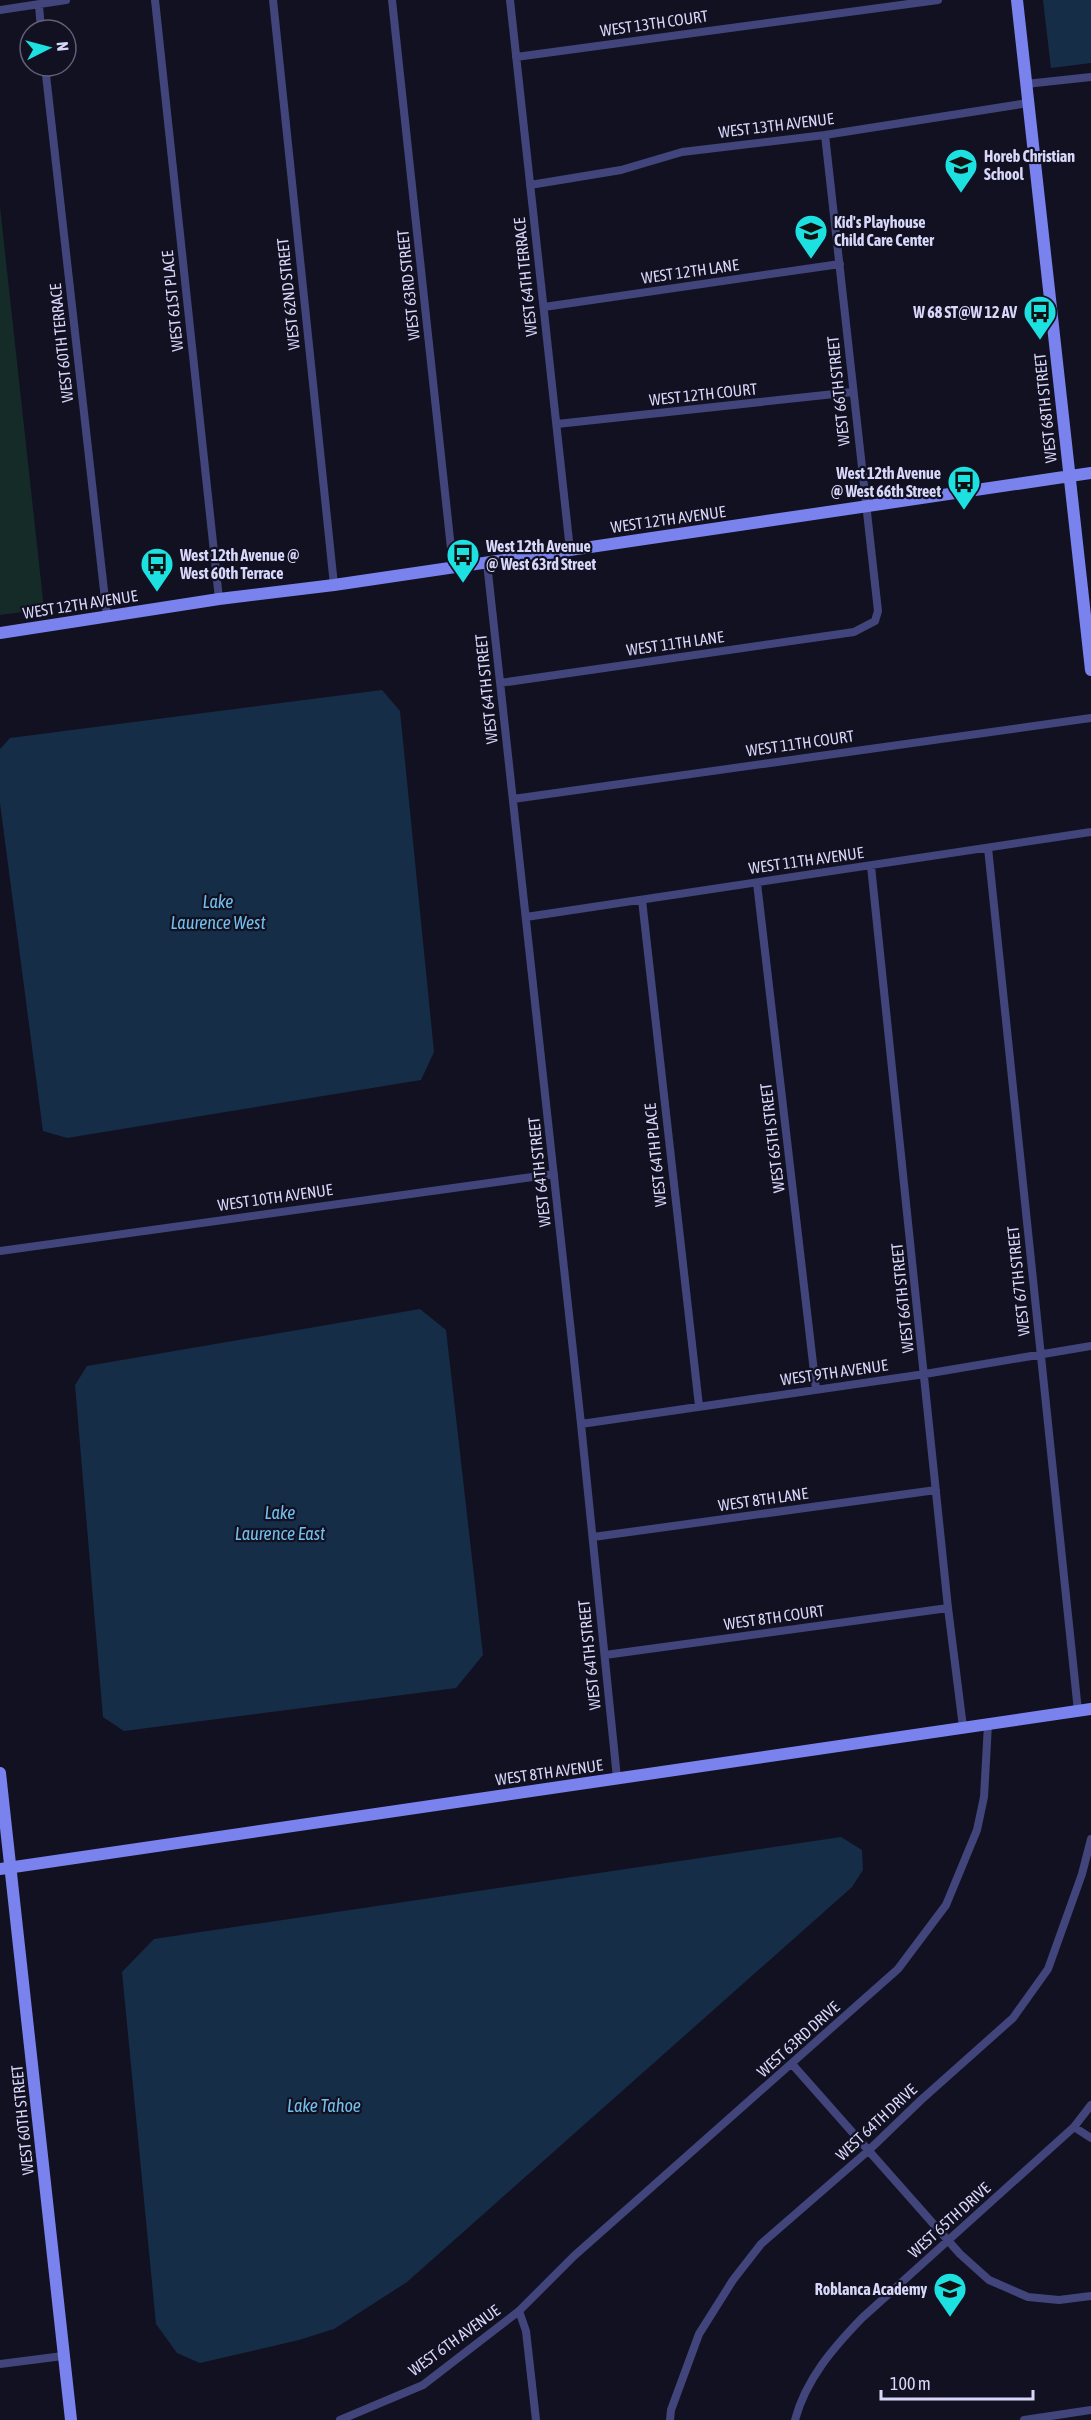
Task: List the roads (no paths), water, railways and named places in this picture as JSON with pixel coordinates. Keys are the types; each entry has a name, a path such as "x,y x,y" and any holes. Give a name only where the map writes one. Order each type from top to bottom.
{"main road":[{"name":"WEST 68TH STREET","path":"1017,0 1091,669"},
{"name":"WEST 12TH AVENUE","path":"0,633 219,599 334,585 1091,473"},
{"name":"WEST 8TH AVENUE","path":"6,1868 1085,1710"},
{"name":"WEST 60TH STREET","path":"0,1773 6,1868 71,2420"}],"street":[{"path":"0,10 66,0"},
{"name":"WEST 61ST PLACE","path":"156,0 219,599"},
{"name":"WEST 62ND STREET","path":"273,0 334,585"},
{"name":"WEST 63RD STREET","path":"392,0 453,567"},
{"name":"WEST 64TH TERRACE","path":"510,0 570,550"},
{"name":"WEST 13TH COURT","path":"516,57 938,0"},
{"path":"39,5 40,18"},
{"path":"1026,84 1091,77"},
{"name":"WEST 60TH TERRACE","path":"46,78 107,617"},
{"name":"WEST 13TH AVENUE","path":"530,185 621,170 682,152 825,135 1028,103"},
{"name":"WEST 66TH STREET","path":"825,135 878,611 875,621 854,632"},
{"name":"WEST 12TH LANE","path":"544,307 840,264"},
{"name":"WEST 12TH COURT","path":"557,424 853,392"},
{"name":"WEST 64TH STREET","path":"487,562 581,1424 617,1778"},
{"name":"WEST 11TH LANE","path":"500,683 854,632"},
{"name":"WEST 11TH COURT","path":"513,799 1091,718"},
{"name":"WEST 11TH AVENUE","path":"526,916 1091,832"},
{"name":"WEST 67TH STREET","path":"988,848 1040,1353 1085,1710"},
{"name":"WEST 66TH STREET","path":"871,866 948,1608 963,1727"},
{"name":"WEST 65TH STREET","path":"757,883 816,1389"},
{"name":"WEST 64TH PLACE","path":"642,900 699,1406"},
{"name":"WEST 10TH AVENUE","path":"0,1251 554,1174"},
{"name":"WEST 9TH AVENUE","path":"581,1424 925,1374 1091,1346"},
{"name":"WEST 8TH LANE","path":"593,1537 936,1490"},
{"name":"WEST 8TH COURT","path":"604,1655 948,1608"},
{"name":"WEST 63RD DRIVE","path":"519,2311 574,2256 898,1969 946,1905 977,1830 984,1797 988,1724"},
{"name":"WEST 64TH DRIVE","path":"670,2420 671,2409 699,2334 733,2280 761,2244 868,2151 1013,2018 1048,1969 1082,1874 1091,1839"},
{"path":"792,2064 960,2254 988,2280 1028,2297 1059,2300 1091,2296"},
{"name":"WEST 65TH DRIVE","path":"795,2420 810,2384 832,2349 862,2318 1074,2127 1091,2105"},
{"path":"1074,2127 1091,2138"},
{"path":"519,2311 526,2331 536,2420"},
{"name":"WEST 6TH AVENUE","path":"340,2420 423,2385 519,2311"},
{"path":"0,2364 63,2356"},
{"path":"1024,2420 1091,2410"}],"water":[{"path":"1043,0 1091,0 1091,63 1051,68"},
{"name":"Lake Laurence West","path":"382,690 400,711 434,1052 421,1080 67,1138 43,1131 0,803 0,749 10,738"},
{"name":"Lake Laurence East","path":"420,1309 446,1330 483,1655 456,1688 124,1731 103,1717 75,1385 87,1366"},
{"name":"Lake Tahoe","path":"841,1837 862,1850 863,1870 852,1887 407,2282 334,2329 299,2340 200,2363 177,2353 156,2324 122,1972 154,1939"}],"place":[{"name":"Horeb Christian School","path":"961,194"},
{"name":"Kid's Playhouse Child Care Center","path":"811,260"},
{"name":"W 68 ST@W 12 AV","path":"1040,341"},
{"name":"West 12th Avenue @ West 66th Street","path":"964,511"},
{"name":"West 12th Avenue @ West 63rd Street","path":"463,584"},
{"name":"West 12th Avenue @ West 60th Terrace","path":"157,593"},
{"name":"Roblanca Academy","path":"950,2318"}]}
